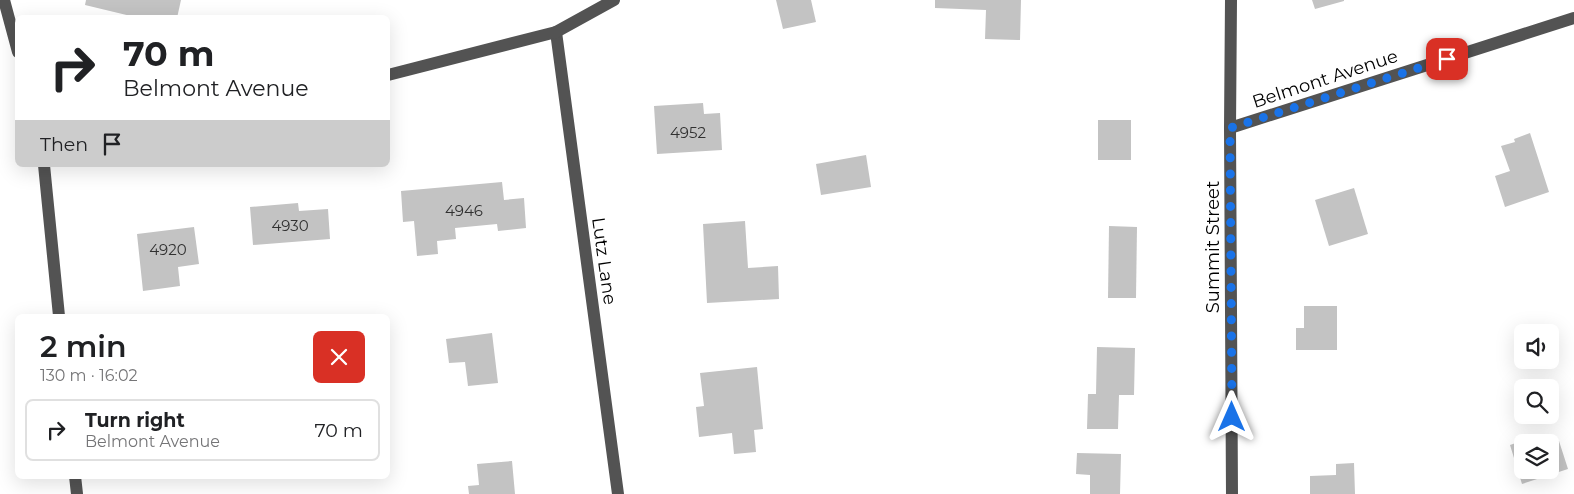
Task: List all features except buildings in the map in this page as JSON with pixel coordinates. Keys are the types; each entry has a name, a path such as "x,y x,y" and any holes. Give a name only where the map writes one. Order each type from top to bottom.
{"street":[{"path":"4,0 15,41"},
{"path":"390,74 556,32 614,0"},
{"name":"Summit Street","path":"1231,0 1232,494"},
{"name":"Belmont Avenue","path":"1230,128 1574,18"},
{"name":"Lutz Lane","path":"556,32 618,494"},
{"path":"44,167 59,314"},
{"path":"75,479 77,494"}],"route":[{"path":"1232,417 1230,128 1447,59"}]}
